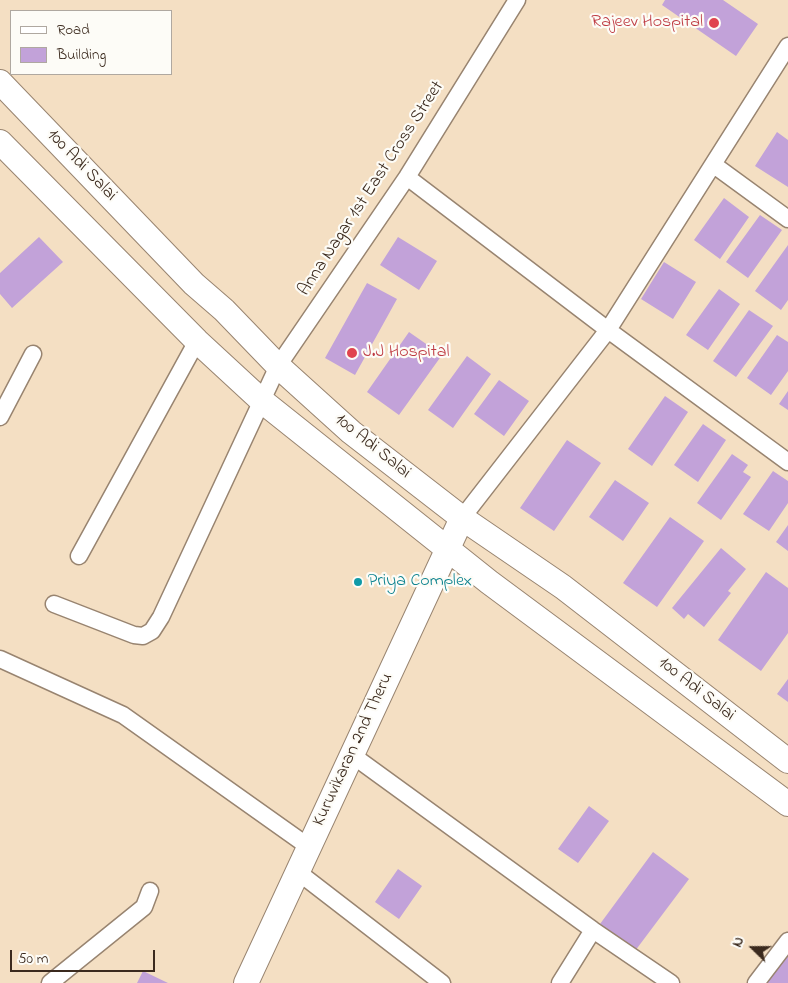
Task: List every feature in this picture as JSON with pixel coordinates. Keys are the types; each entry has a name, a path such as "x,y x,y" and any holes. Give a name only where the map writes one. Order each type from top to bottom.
{"main road":[{"name":"100 Adi Salai","path":"0,82 194,284 224,310 278,366 351,432 462,518 563,587 788,761"},
{"name":"100 Adi Salai","path":"0,142 197,341 262,401 448,550 788,804"},
{"name":"Kuruvikaran 2nd Theru","path":"246,983 462,518"}],"street":[{"name":"Anna Nagar 1st East Cross Street","path":"54,604 134,635 143,636 152,631 161,617 278,366 407,177 517,0"},
{"path":"462,518 608,330 788,46"},
{"path":"714,165 788,219"},
{"path":"407,177 608,330 788,462"},
{"path":"79,556 197,341"},
{"path":"0,417 33,354"},
{"path":"0,659 123,715 309,847"},
{"path":"352,755 593,930 671,983"},
{"path":"298,872 442,983"},
{"path":"50,983 144,907 150,891"},
{"path":"560,983 593,930"},
{"path":"756,983 788,941"}],"building":[{"path":"665,0 723,0 758,24 736,56 662,5"},
{"path":"777,132 788,140 788,187 755,166"},
{"path":"724,198 749,217 720,259 694,240"},
{"path":"760,215 782,230 748,278 726,262"},
{"path":"39,237 63,262 12,308 0,294 0,273"},
{"path":"398,237 437,261 419,290 380,265"},
{"path":"788,245 788,300 781,310 755,291"},
{"path":"664,262 696,282 673,319 641,299"},
{"path":"367,283 397,299 355,375 325,358"},
{"path":"719,289 740,304 708,350 686,335"},
{"path":"749,310 773,326 736,377 713,361"},
{"path":"409,332 442,355 399,415 367,392"},
{"path":"777,335 788,342 788,371 771,395 747,378"},
{"path":"467,356 491,374 453,428 428,410"},
{"path":"499,380 529,401 504,436 474,414"},
{"path":"788,391 788,410 779,404"},
{"path":"665,396 688,412 652,466 628,449"},
{"path":"703,424 726,440 698,482 674,465"},
{"path":"567,440 601,463 554,531 520,508"},
{"path":"732,454 748,465 743,472 751,477 721,520 697,503"},
{"path":"773,471 788,481 788,503 769,531 743,514"},
{"path":"615,480 649,503 623,541 589,517"},
{"path":"670,517 704,541 657,607 623,583"},
{"path":"788,525 788,551 776,542"},
{"path":"721,548 746,569 728,591 731,593 704,627 688,614 684,619 672,608"},
{"path":"766,572 788,588 788,633 761,671 718,640"},
{"path":"788,679 788,702 777,694"},
{"path":"589,806 609,821 578,863 558,849"},
{"path":"653,852 689,879 635,951 600,924"},
{"path":"398,869 422,886 399,919 375,902"},
{"path":"788,942 788,983 760,983"},
{"path":"143,971 168,983 137,983"}],"place":[{"name":"Rajeev Hospital","path":"714,23"},
{"name":"J.J Hospital","path":"352,353"},
{"name":"Priya Complex","path":"358,582"}]}
